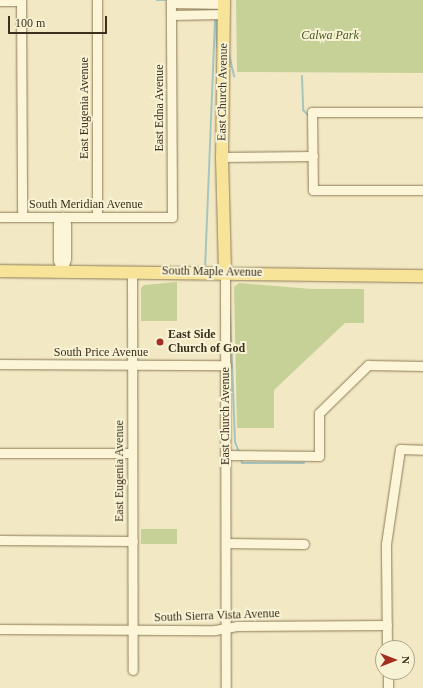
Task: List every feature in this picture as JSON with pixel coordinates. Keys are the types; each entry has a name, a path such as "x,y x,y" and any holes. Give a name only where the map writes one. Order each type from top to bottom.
{"main road":[{"name":"East Church Avenue","path":"224,6 222,157 225,272"},
{"name":"South Maple Avenue","path":"0,271 62,270 423,276"}],"street":[{"name":"East Eugenia Avenue","path":"97,0 97,216"},
{"path":"0,1 21,1 22,217"},
{"path":"171,2 224,6"},
{"name":"East Edna Avenue","path":"171,2 172,217"},
{"path":"171,15 224,6"},
{"path":"423,112 312,112 312,190 423,190"},
{"path":"222,157 313,156"},
{"name":"South Meridian Avenue","path":"0,217 172,217"},
{"path":"62,270 58,260 58,224 63,217"},
{"name":"East Eugenia Avenue","path":"132,271 133,670"},
{"name":"East Church Avenue","path":"225,272 227,544 226,688"},
{"name":"South Price Avenue","path":"0,364 226,365"},
{"path":"226,455 319,456 319,413 368,366 423,366"},
{"path":"387,640 386,544 400,449 423,450"},
{"path":"0,454 132,453"},
{"path":"0,540 133,541"},
{"path":"227,544 304,544"},
{"name":"South Sierra Vista Avenue","path":"0,629 132,630 226,628 237,626 387,626"}],"green space":[{"name":"Calwa Park","path":"236,0 423,0 423,73 237,72"},
{"path":"177,282 177,321 141,321 141,288 144,285"},
{"path":"239,283 312,289 364,289 364,323 345,323 274,390 274,428 237,428 234,287"},
{"path":"141,529 177,529 177,544 141,544"}],"waterway":[{"path":"157,0 169,0"},
{"path":"205,269 215,18"},
{"path":"216,18 217,47"},
{"path":"229,54 234,76"},
{"path":"302,76 303,110 309,116"},
{"path":"230,311 235,442 239,452"},
{"path":"241,458 242,463 304,463"}],"place":[{"name":"East Side Church of God","path":"160,342"}]}
